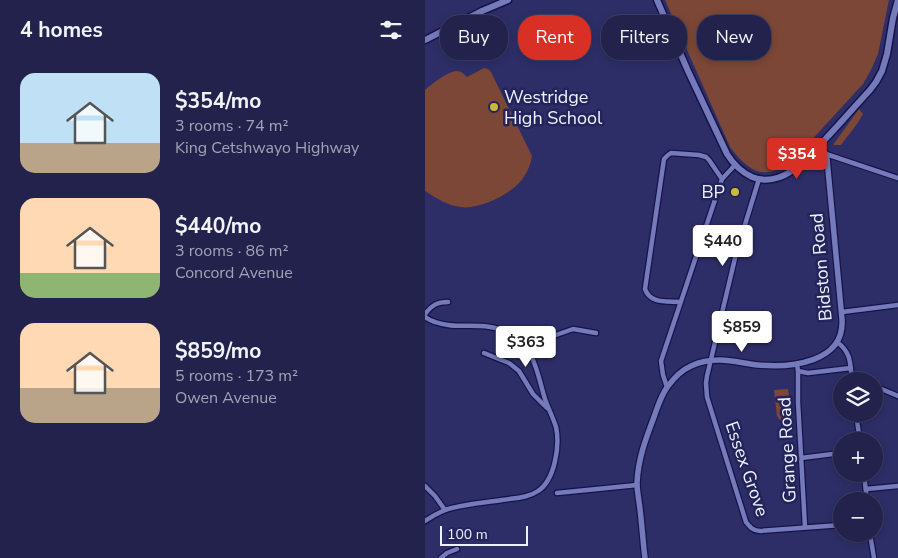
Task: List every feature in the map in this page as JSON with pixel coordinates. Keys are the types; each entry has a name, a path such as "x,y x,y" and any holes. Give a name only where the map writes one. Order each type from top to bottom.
{"main road":[{"path":"425,40 508,0"},
{"path":"655,0 727,154 735,165 746,174 772,179 786,174 808,158 870,90 882,71 898,0"}],"street":[{"path":"819,147 825,154 898,178"},
{"path":"680,302 654,300 648,296 645,289 665,159 668,155 675,153 703,156 709,160 722,180"},
{"name":"Bidston Road","path":"825,154 843,325 837,342 844,347 849,357 851,372"},
{"path":"667,387 661,361 722,180 735,165"},
{"name":"Essex Grove","path":"759,178 737,254 707,376 706,390 746,522 750,527 757,531 833,525"},
{"path":"425,521 445,510 533,494 540,490 549,478 554,467 556,455 556,427 548,408 534,361 529,353 519,340 496,327 447,324 436,322 425,316 435,303 448,302"},
{"path":"842,312 898,305"},
{"path":"529,353 553,336 573,329 596,333"},
{"path":"645,558 637,485 638,470 642,451 656,410 667,387 675,378 692,365 711,361 721,360 772,366 797,364 823,356 837,342"},
{"path":"484,353 509,363 519,371 533,394 548,408"},
{"name":"Grange Road","path":"797,364 805,527"},
{"path":"798,371 808,373 851,368"},
{"path":"883,390 898,396 898,402"},
{"path":"801,458 833,454"},
{"path":"865,482 866,492"},
{"path":"557,493 637,485"},
{"path":"425,486 445,510"},
{"path":"866,489 898,486"},
{"path":"871,542 874,558"},
{"path":"441,558 457,549"}],"shaded area":[{"path":"665,0 889,0 878,54 863,84 795,158 785,166 767,172 759,172 752,169 730,147 687,50 687,15 672,15"},
{"path":"484,68 491,72 532,156 523,178 507,193 483,204 460,207 437,199 425,191 425,90 449,73 457,71 467,77"},
{"path":"859,109 863,114 855,127 841,145 833,145"},
{"path":"788,389 792,418 780,420 777,416 774,390"}],"place":[{"name":"Westridge High School","path":"494,107"},
{"name":"BP","path":"735,192"}]}
